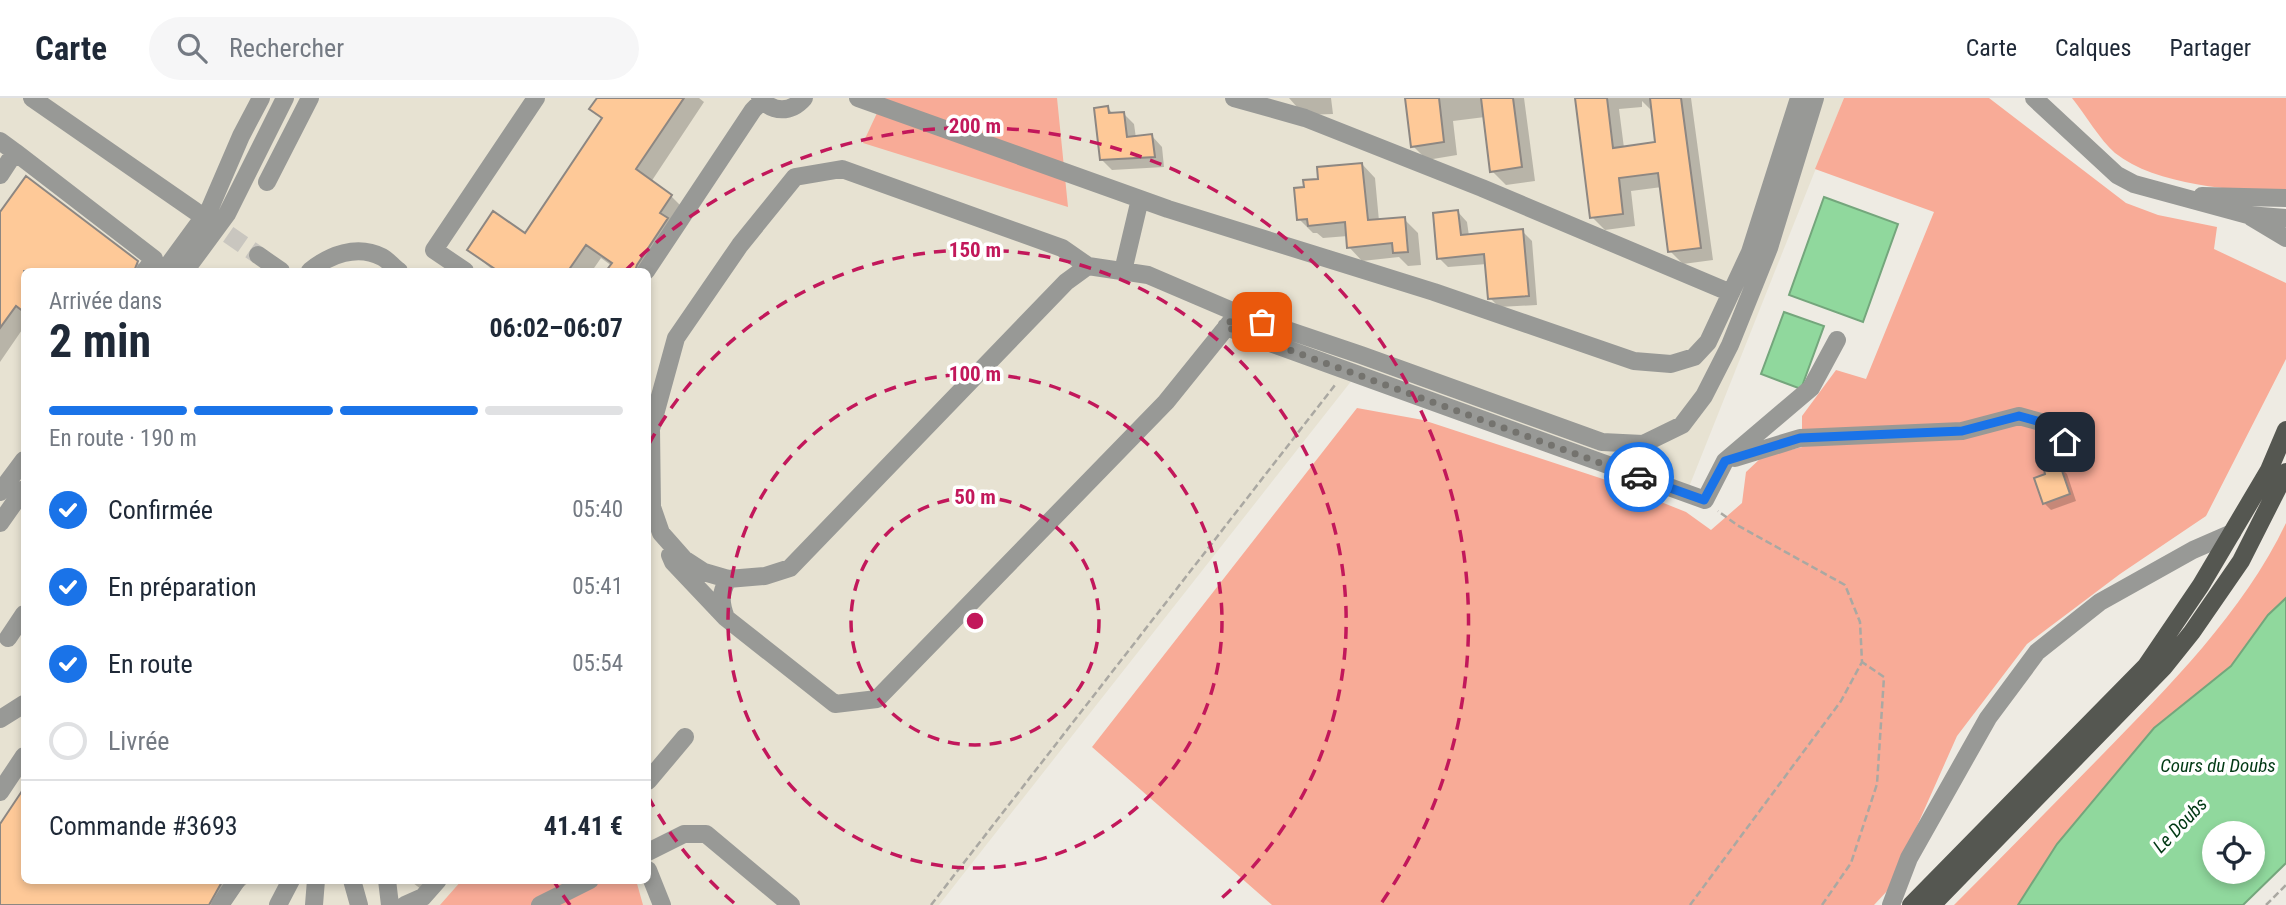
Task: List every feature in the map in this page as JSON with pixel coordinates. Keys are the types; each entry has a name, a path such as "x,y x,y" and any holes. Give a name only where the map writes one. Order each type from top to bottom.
{"main road":[{"path":"1912,905 2146,666 2201,585 2232,533 2269,470 2286,430"},
{"path":"1932,905 2164,667 2241,561 2286,472"}],"street":[{"path":"32,98 195,211"},
{"path":"166,268 210,208 241,136 261,98"},
{"path":"187,268 227,214 285,98"},
{"path":"267,182 310,98"},
{"path":"461,268 434,250 536,98"},
{"path":"648,268 761,100 769,107 785,110 804,98"},
{"path":"859,98 1139,199 1434,292 1634,361 1671,364 1694,357 1708,342 1751,252 1799,98"},
{"path":"1234,98 1305,118 1482,188 1731,293"},
{"path":"1790,98 1792,117"},
{"path":"1232,320 1361,355 1602,442 1643,444 1682,425 1704,396 1725,355 1769,248 1815,98"},
{"path":"2034,98 2117,175 2134,184 2248,215 2286,218"},
{"path":"0,141 154,259 147,268"},
{"path":"0,175 15,152"},
{"path":"1232,320 1166,402 877,699 835,704 726,618 673,562 652,508 651,429 676,338 740,245 795,177 842,169 1062,248 1088,266 1148,275 1232,320 1346,371 1704,500 1725,461 1811,388 1837,340"},
{"path":"2175,195 2286,198"},
{"path":"1123,271 1139,199"},
{"path":"2248,215 2286,238"},
{"path":"313,268 320,262 350,250 381,256 395,268"},
{"path":"258,255 277,268"},
{"path":"661,533 684,559 704,572 728,579 765,576 790,568 1066,282 1088,266"},
{"path":"1725,461 1800,438 1962,431 2019,416 2048,424 2065,442"},
{"path":"0,492 21,464"},
{"path":"0,523 21,493"},
{"path":"1891,905 1909,858 1989,718 2037,652 2100,602 2193,550 2232,533"},
{"path":"726,618 720,604 720,594 728,579"},
{"path":"8,638 21,618"},
{"path":"0,719 21,706"},
{"path":"651,777 685,737"},
{"path":"0,792 21,760"},
{"path":"651,850 684,834 706,834 791,905"},
{"path":"651,878 662,905"},
{"path":"220,905 234,884"},
{"path":"278,905 289,884"},
{"path":"314,905 316,884"},
{"path":"353,884 359,905"},
{"path":"387,884 390,905"},
{"path":"405,905 423,897 434,884"},
{"path":"540,905 582,884"}],"path":[{"path":"931,905 1346,371"},
{"path":"1690,905 1841,701 1862,662 1860,622 1846,585 1737,525 1704,500"},
{"path":"1822,905 1851,863 1877,784 1884,677 1862,662"},
{"path":"2266,905 2286,885"}],"shaded area":[{"path":"0,98 1844,98 1689,487 1360,370 939,905 0,905"},
{"path":"884,98 1057,98 1068,207 863,143"},
{"path":"1844,98 1989,98 2126,203 2158,215 2217,227 2214,249 2286,283 2286,359 2206,516 2120,574 2027,644 1957,736 1889,889 1874,905 1272,905 1092,747 1357,408 1423,420 1606,480 1686,512 1711,530 1742,503 1746,472 1762,457 1802,447 1802,416 1836,370 1866,379 1934,212 1815,169"},
{"path":"2072,98 2286,98 2286,193 2197,184 2152,173 2132,164 2109,148"},
{"path":"2286,523 2286,598 2268,615 2231,666 2154,728 2057,844 2018,905 1954,905 2126,730 2203,647 2248,588"},
{"path":"458,884 637,884 643,905 440,905"}],"water":[{"path":"1824,197 1898,224 1863,322 1789,295"},
{"path":"1784,312 1824,326 1801,389 1761,374"},
{"name":"Cours du Doubs","path":"2286,598 2286,863 2265,884 2265,821 2202,821 2202,884 2264,884 2243,905 2018,905 2057,844 2154,728 2231,666 2268,615"}],"building":[{"path":"597,98 684,98 636,169 672,195 660,213 668,218 636,268 608,268 612,263 586,245 570,268 494,268 467,250 493,211 525,233 602,118 589,109"},
{"path":"1405,98 1439,98 1444,142 1411,147"},
{"path":"1481,98 1513,98 1522,167 1490,172"},
{"path":"1575,98 1607,98 1613,148 1655,142 1650,98 1681,98 1701,248 1668,252 1658,173 1619,178 1623,214 1590,218"},
{"path":"1108,106 1109,113 1124,112 1127,137 1152,134 1155,157 1100,160 1094,108"},
{"path":"1362,163 1368,220 1405,217 1408,252 1393,253 1392,243 1347,248 1345,222 1308,226 1307,219 1297,220 1294,188 1304,187 1303,180 1318,179 1317,167"},
{"path":"26,176 138,261 135,268 21,268 21,310 16,306 0,328 0,212"},
{"path":"1458,210 1461,235 1523,229 1529,296 1488,299 1484,254 1437,259 1433,213"},
{"path":"2060,465 2070,494 2043,504 2034,478 2045,474 2044,470"},
{"path":"21,792 21,884 221,884 209,905 0,905 0,824"}],"tunnel":[{"path":"206,219 258,255"}],"way so far":[{"path":"1262,322 1237,313 1226,327 1639,477"}],"route":[{"path":"1639,477 1704,500 1725,461 1800,438 1962,431 2019,416 2048,424 2065,442"}],"water label":[{"name":"Le Doubs","path":"2180,825"}]}
